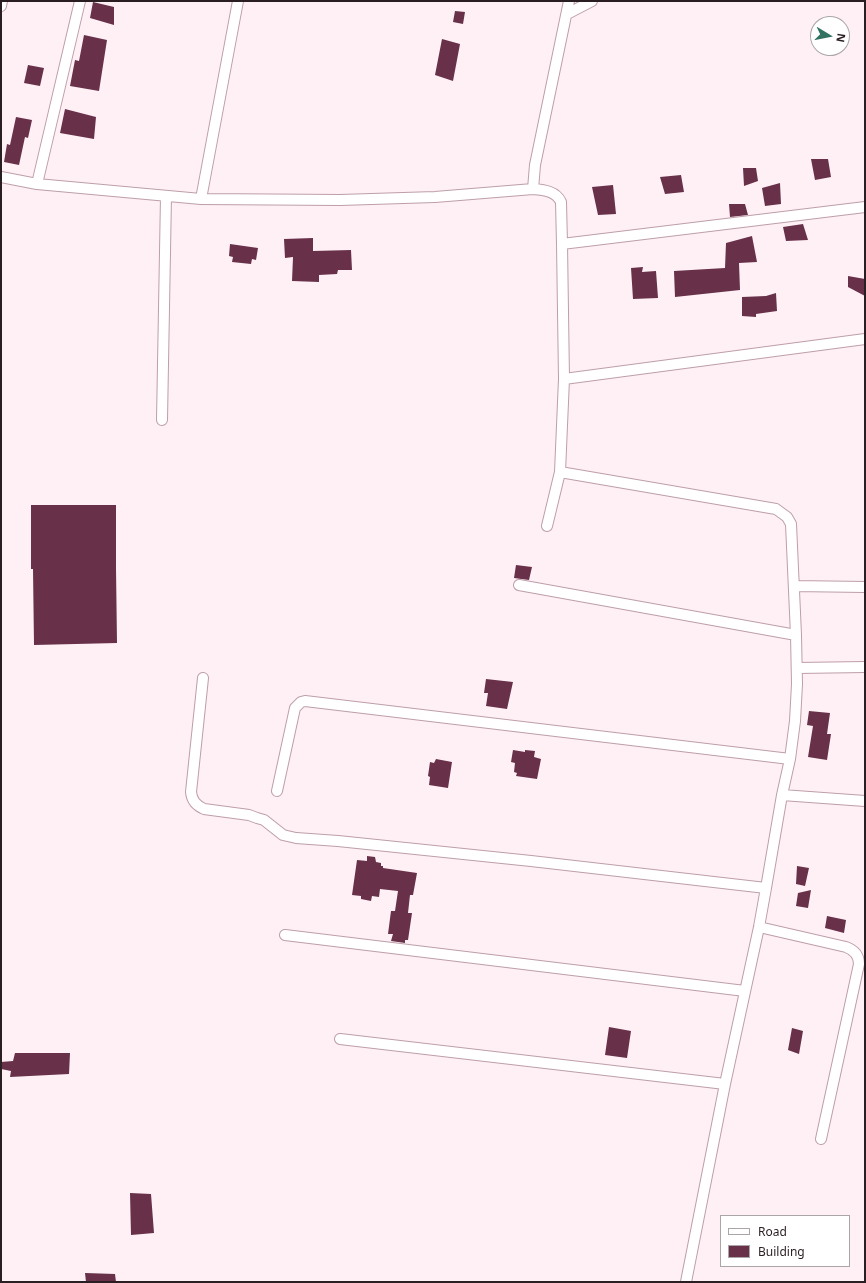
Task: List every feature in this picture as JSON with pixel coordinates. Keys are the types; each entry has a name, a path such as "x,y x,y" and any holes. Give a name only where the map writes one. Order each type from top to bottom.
{"street":[{"path":"1,6 2,1"},
{"path":"37,184 80,1"},
{"path":"201,199 238,1"},
{"path":"533,189 535,165 569,1"},
{"path":"567,14 592,1"},
{"path":"1,177 37,184 201,199 348,200 434,197 533,189 553,193 559,197 561,202 564,379 560,472 547,526"},
{"path":"162,420 166,196"},
{"path":"562,244 865,207"},
{"path":"564,379 865,339"},
{"path":"560,472 776,509 787,516 791,524 797,668 795,721 790,759 782,795 759,927 725,1084 686,1282"},
{"path":"519,585 796,635"},
{"path":"794,586 865,586"},
{"path":"797,668 865,667"},
{"path":"203,678 191,792 197,806 204,809 253,816 264,820 283,835 296,838 531,861 766,888"},
{"path":"277,791 295,708 301,702 790,759"},
{"path":"782,795 865,801"},
{"path":"759,927 846,946 855,952 858,959 821,1139"},
{"path":"285,935 746,991"},
{"path":"340,1039 725,1084"}],"building":[{"path":"93,2 114,7 114,25 90,18"},
{"path":"455,11 465,12 463,24 453,22"},
{"path":"84,35 107,40 99,91 70,86 75,60 79,61"},
{"path":"442,39 460,44 453,81 435,75"},
{"path":"28,65 44,68 40,86 24,83"},
{"path":"65,109 96,117 94,139 60,133"},
{"path":"16,117 32,120 28,138 25,137 19,165 4,162 7,144 10,145"},
{"path":"811,159 828,159 831,177 815,180"},
{"path":"743,168 756,168 758,181 744,186"},
{"path":"681,175 684,192 665,194 660,177"},
{"path":"780,183 781,204 765,206 762,188"},
{"path":"613,185 616,214 598,215 592,187"},
{"path":"729,204 745,204 748,215 730,217"},
{"path":"803,224 808,240 786,241 783,227"},
{"path":"752,236 757,262 739,263 740,290 675,297 674,271 725,268 726,243"},
{"path":"313,238 313,251 351,250 352,270 338,270 337,274 319,275 319,282 292,281 293,257 285,258 284,239"},
{"path":"230,244 258,248 256,260 252,259 251,264 232,262 233,257 229,256"},
{"path":"643,267 642,272 656,271 658,298 633,299 631,268"},
{"path":"848,276 865,279 865,296 848,287"},
{"path":"776,293 777,311 756,314 756,317 742,316 742,297 766,296"},
{"path":"31,505 116,505 117,643 34,645 33,569 31,569"},
{"path":"516,565 532,567 529,580 514,578"},
{"path":"486,679 513,682 507,709 486,706 488,693 484,693"},
{"path":"809,711 830,713 827,734 831,734 827,760 808,757 813,726 807,725"},
{"path":"513,750 525,752 525,750 535,751 534,757 541,759 537,779 516,776 517,773 514,772 515,763 511,762"},
{"path":"436,759 452,762 448,788 429,785 430,777 428,776 430,762 434,763"},
{"path":"367,856 375,857 376,862 381,863 383,868 417,873 413,895 410,895 408,913 412,913 408,940 405,940 405,943 391,941 393,934 388,934 391,911 395,911 398,891 380,889 379,897 372,896 371,901 361,899 361,896 352,895 357,860 367,861"},
{"path":"797,866 809,868 805,886 796,884"},
{"path":"811,890 808,908 796,906 798,893"},
{"path":"827,916 846,920 844,933 825,928"},
{"path":"609,1027 631,1031 627,1058 605,1055"},
{"path":"792,1028 803,1031 799,1054 788,1050"},
{"path":"15,1053 70,1053 69,1074 10,1077 11,1071 1,1069 1,1062 13,1061"},
{"path":"130,1193 151,1194 154,1233 131,1235"},
{"path":"85,1273 115,1274 116,1282 86,1282"}]}
